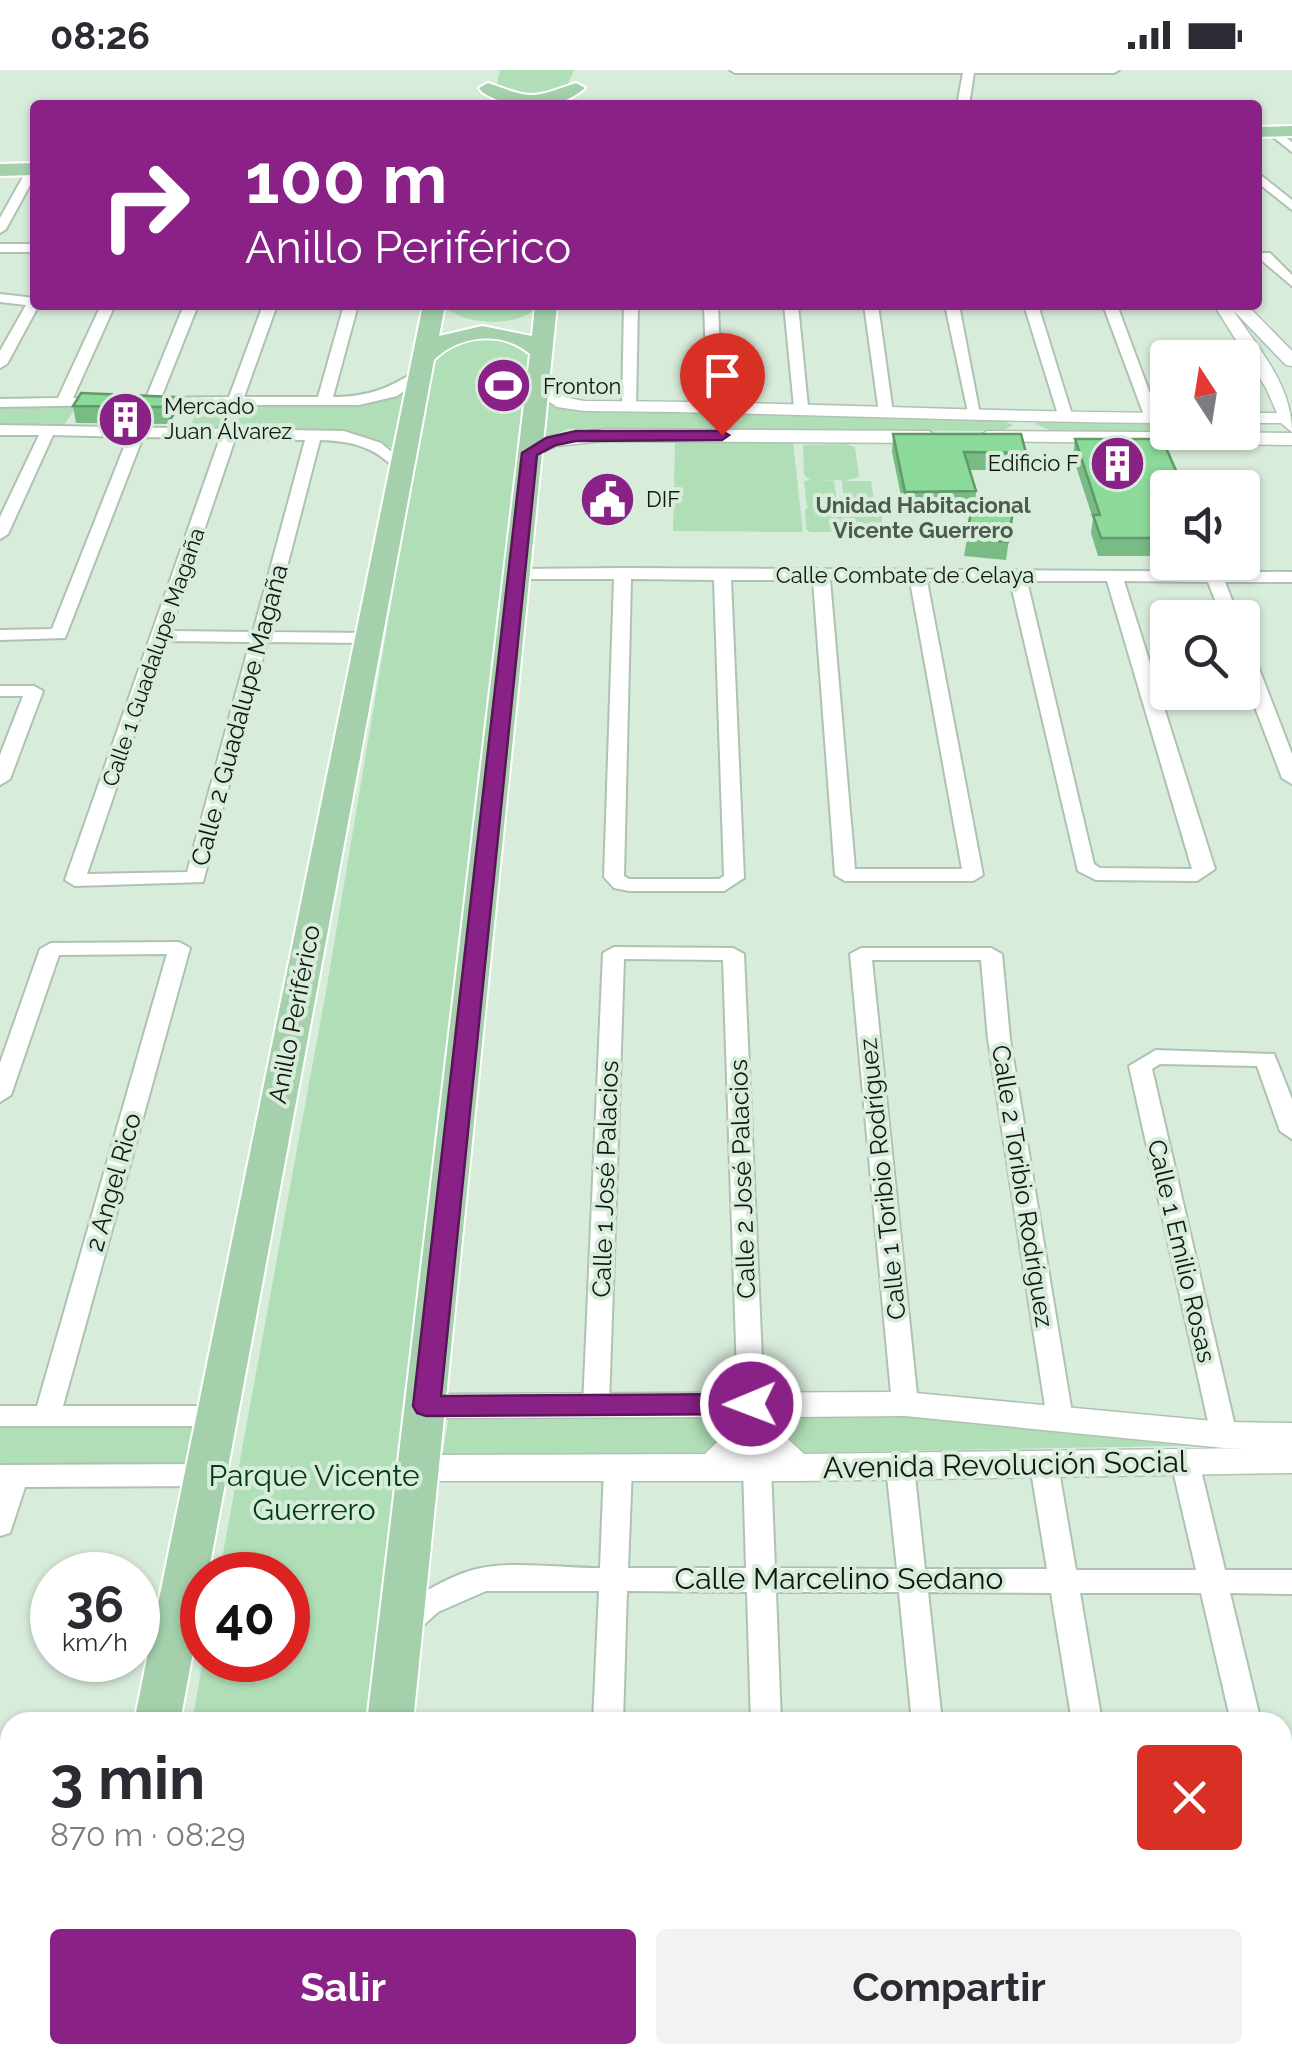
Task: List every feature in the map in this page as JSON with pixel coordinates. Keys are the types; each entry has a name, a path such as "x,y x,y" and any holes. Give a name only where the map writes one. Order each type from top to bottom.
{"main road":[{"path":"488,88 504,98 573,96 585,70"},
{"path":"1270,129 1292,123"},
{"path":"0,167 30,167"},
{"name":"Anillo Periférico","path":"159,1712 433,310"},
{"path":"436,310 440,316 456,323 484,326 523,322 542,310"},
{"path":"391,1712 545,310"},
{"path":"422,366 432,347 448,339 484,334 516,337 533,344 541,353"}],"street":[{"path":"735,70 1114,70"},
{"path":"964,100 969,71"},
{"path":"1270,129 1292,148"},
{"path":"0,229 30,174"},
{"path":"1262,180 1292,206"},
{"path":"0,248 30,248"},
{"path":"1262,256 1292,254"},
{"path":"1262,257 1292,282"},
{"path":"0,298 30,299"},
{"path":"0,364 30,305"},
{"path":"64,402 106,310"},
{"path":"152,402 189,310"},
{"path":"235,402 268,310"},
{"path":"324,402 350,310"},
{"path":"629,407 631,310"},
{"path":"711,310 715,407"},
{"path":"791,310 801,407"},
{"path":"872,310 886,413"},
{"path":"953,310 976,416"},
{"path":"1033,310 1066,418"},
{"path":"1112,310 1150,395"},
{"path":"1225,310 1289,415 1260,417"},
{"path":"1243,310 1292,361"},
{"path":"134,402 324,402 378,398 404,387 422,366"},
{"path":"537,384 564,404 801,407 1020,418 1150,418"},
{"path":"0,402 117,402"},
{"path":"1020,418 1026,438"},
{"path":"0,430 344,436 379,446 392,454 400,466"},
{"path":"0,534 48,431"},
{"path":"0,635 59,634 138,432"},
{"name":"Calle 1 Guadalupe Magaña","path":"75,880 229,434"},
{"name":"Calle 2 Guadalupe Magaña","path":"75,880 196,878 314,434"},
{"path":"530,453 551,441 604,435 1292,439"},
{"path":"623,573 614,877 629,885 724,885 734,878 722,574"},
{"name":"Calle Combate de Celaya","path":"518,574 1150,576"},
{"path":"821,574 845,875 973,875 918,576"},
{"path":"1017,576 1085,867 1105,875 1196,875 1206,869 1114,576"},
{"name":"Calle Combate de Celaya","path":"1260,578 1292,578"},
{"path":"160,636 368,638"},
{"path":"0,691 34,692 0,779"},
{"path":"1260,695 1292,778"},
{"name":"2 Angel Rico","path":"0,1094 51,949 179,948 47,1416"},
{"name":"Calle 1 José Palacios","path":"596,1406 614,954 732,954"},
{"name":"Calle 2 José Palacios","path":"732,954 751,1404"},
{"name":"Calle 1 Toribio Rodríguez","path":"905,1404 861,954 991,954"},
{"name":"Calle 2 Toribio Rodríguez","path":"991,954 998,1038 1060,1418"},
{"name":"Calle 1 Emilio Rosas","path":"1224,1435 1140,1066 1156,1057 1266,1059 1292,1132"},
{"path":"711,1468 731,1455 739,1436 736,1423 716,1404"},
{"path":"787,1404 775,1411 770,1422 772,1444 778,1455 799,1468"},
{"name":"Avenida Revolución Social","path":"426,1406 905,1404 1224,1435 1292,1436"},
{"path":"0,1416 214,1416"},
{"name":"Avenida Revolución Social","path":"418,1468 1044,1466 1292,1460"},
{"path":"1185,1462 1244,1712"},
{"path":"1044,1466 1085,1712"},
{"path":"900,1467 925,1712"},
{"path":"608,1712 618,1468"},
{"path":"757,1468 766,1712"},
{"path":"0,1525 7,1476 204,1475"},
{"name":"Calle Marcelino Sedano","path":"400,1628 428,1604 484,1579 1292,1582"}],"green space":[{"path":"500,70 574,70 565,91 528,98 496,89"},
{"path":"449,310 534,310 519,318 491,322"},
{"name":"Parque Vicente Guerrero","path":"511,337 535,356 366,1712 194,1712 199,1682 310,1682 310,1552 223,1552 328,980 433,353 454,338"},
{"path":"408,390 396,449 347,431 189,430 199,404 383,399"},
{"path":"549,402 571,407 999,419 1013,425 1003,431 569,429 545,438"},
{"path":"0,404 79,404 63,426 0,425"},
{"path":"1150,419 1150,431 1053,431 1035,424 1041,420"},
{"path":"675,442 793,442 803,532 673,531"},
{"path":"803,445 855,447 859,477 844,481 871,481 875,507 844,507 842,480 821,481 834,481 838,508 881,510 883,532 806,529 805,509 810,507 804,481 810,480 804,475"},
{"path":"901,1405 1279,1444 442,1459 450,1408"},
{"path":"0,1410 200,1410 191,1464 0,1465"}],"building":[{"path":"81,393 173,397 167,407 73,406"},
{"path":"893,434 1021,434 1026,453 964,452 976,491 905,492"},
{"path":"1075,439 1150,439 1150,450 1167,450 1176,470 1150,470 1150,538 1101,538 1093,515 1100,515"},
{"path":"972,508 1013,511 1008,542 966,538"}],"place":[{"name":"Fronton","path":"504,386"},
{"name":"Mercado Juan Álvarez","path":"125,419"},
{"name":"Edificio F","path":"1118,463"},
{"name":"DIF","path":"607,499"}],"district":[{"name":"Unidad Habitacional Vicente Guerrero","path":"923,518"}],"route":[{"path":"722,435 576,436 551,441 530,453 426,1406 751,1404"}]}
